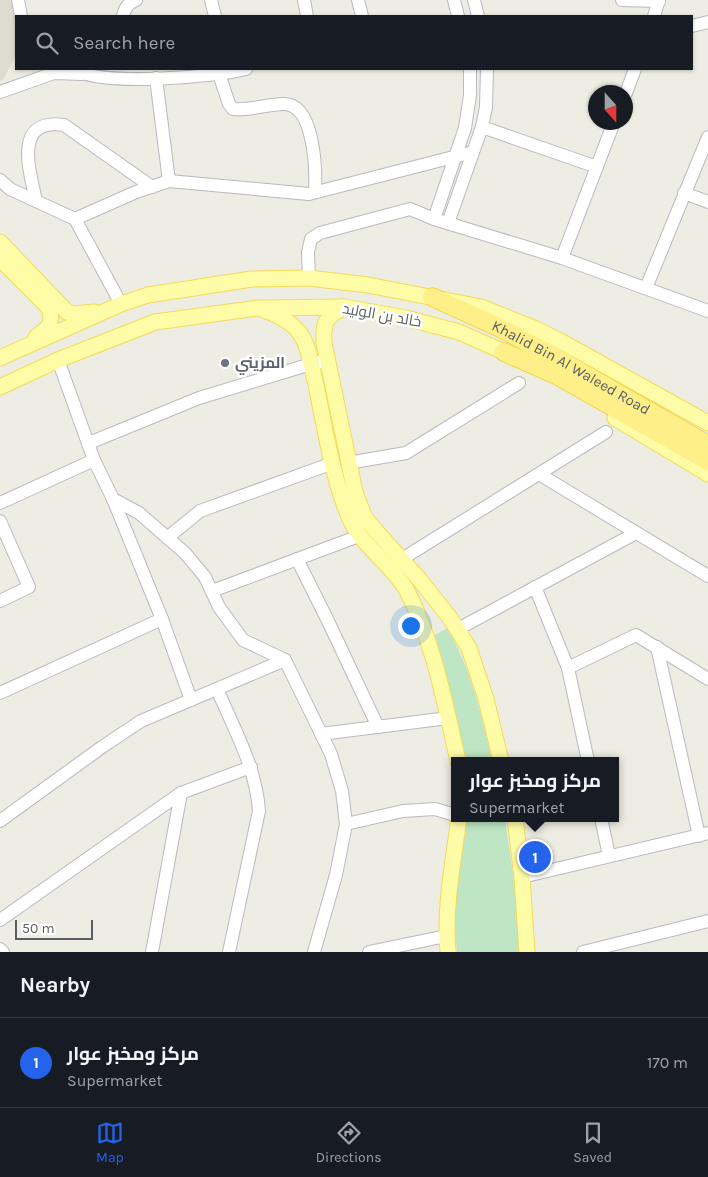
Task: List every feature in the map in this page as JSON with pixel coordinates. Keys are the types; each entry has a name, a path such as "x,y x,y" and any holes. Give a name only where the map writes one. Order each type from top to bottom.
{"highway":[{"name":"Khalid Bin Al Waleed Road","path":"432,297 498,327 557,358 708,445"},
{"name":"Khalid Bin Al Waleed Road","path":"504,352 556,375 708,461"}],"main road":[{"path":"0,242 67,312 89,314 121,304"},
{"path":"0,259 49,308 52,318 49,327 17,350"},
{"name":"خالد بن الوليد","path":"0,358 121,304 148,295 252,279 309,278 368,285 481,307 536,329 562,342 708,423"},
{"name":"خالد بن الوليد","path":"0,387 58,360 155,322 258,308 344,307 406,318 459,332 504,352 708,474"},
{"path":"344,307 333,312 327,318 323,328 341,463 340,495 359,536 387,563 406,590 425,632 457,757"},
{"path":"258,308 278,315 294,326 301,335 341,463 364,516 402,558 450,618 469,648 486,699 501,757"},
{"path":"448,952 446,936 450,875 458,822"},
{"path":"515,822 522,877 527,952"}],"street":[{"path":"18,0 21,15"},
{"path":"123,15 124,9 128,4 136,0"},
{"path":"211,0 215,15"},
{"path":"304,0 307,15"},
{"path":"358,0 362,15"},
{"path":"454,0 455,15"},
{"path":"474,0 478,15"},
{"path":"622,0 659,1 654,15"},
{"path":"693,26 708,22"},
{"path":"0,92 54,73 78,71 130,80 146,75 239,70"},
{"path":"434,219 465,128 470,95 470,70"},
{"path":"448,223 482,127 486,108 487,70"},
{"path":"629,85 635,70"},
{"path":"224,72 229,104 233,109 241,110 285,104 294,107 301,113 310,134 315,157 315,192"},
{"path":"146,75 169,181"},
{"path":"36,201 28,158 28,142 36,130 50,123 64,126 152,186"},
{"path":"482,127 597,167"},
{"path":"562,258 611,130"},
{"path":"646,288 708,137"},
{"path":"75,219 152,186 169,181 309,194 473,152"},
{"path":"0,180 10,189 75,219 121,304"},
{"path":"684,193 708,202"},
{"path":"309,278 308,252 311,238 410,209 434,219 562,258 708,311"},
{"path":"58,360 94,460 113,499 162,619 191,700"},
{"path":"89,443 199,398 311,364 327,361"},
{"path":"167,538 200,510 341,463 406,453 519,383"},
{"path":"402,558 606,432"},
{"path":"0,502 94,460"},
{"path":"538,474 708,576"},
{"path":"113,499 139,513 185,553 205,577 219,607 243,640 285,660 331,754 342,791 346,824 336,875 314,952"},
{"path":"0,521 29,587 0,600"},
{"path":"458,630 636,533"},
{"path":"212,591 359,536"},
{"path":"296,559 378,727"},
{"path":"536,587 568,668 587,757"},
{"path":"0,693 162,619"},
{"path":"568,668 636,635 706,674"},
{"path":"522,877 704,834 657,648"},
{"path":"0,822 102,747 141,721 285,660"},
{"path":"217,689 251,767 258,794 259,811 229,952"},
{"path":"321,734 448,718"},
{"path":"0,920 181,793 251,767"},
{"path":"152,952 181,793"},
{"path":"346,824 403,811 434,809 451,814"},
{"path":"602,822 609,856"},
{"path":"583,952 708,921"},
{"path":"369,952 446,936"},
{"path":"0,949 3,952"}],"shaded area":[{"path":"0,0 12,0 16,15 15,57 3,80 0,81"}],"green space":[{"path":"448,628 475,693 491,757 462,757 429,638"},
{"path":"461,822 506,822 517,902 521,952 457,952 454,922"}],"place":[{"name":"المزيني","path":"225,363"},
{"name":"مركز ومخبز عوار","path":"535,857"}]}
